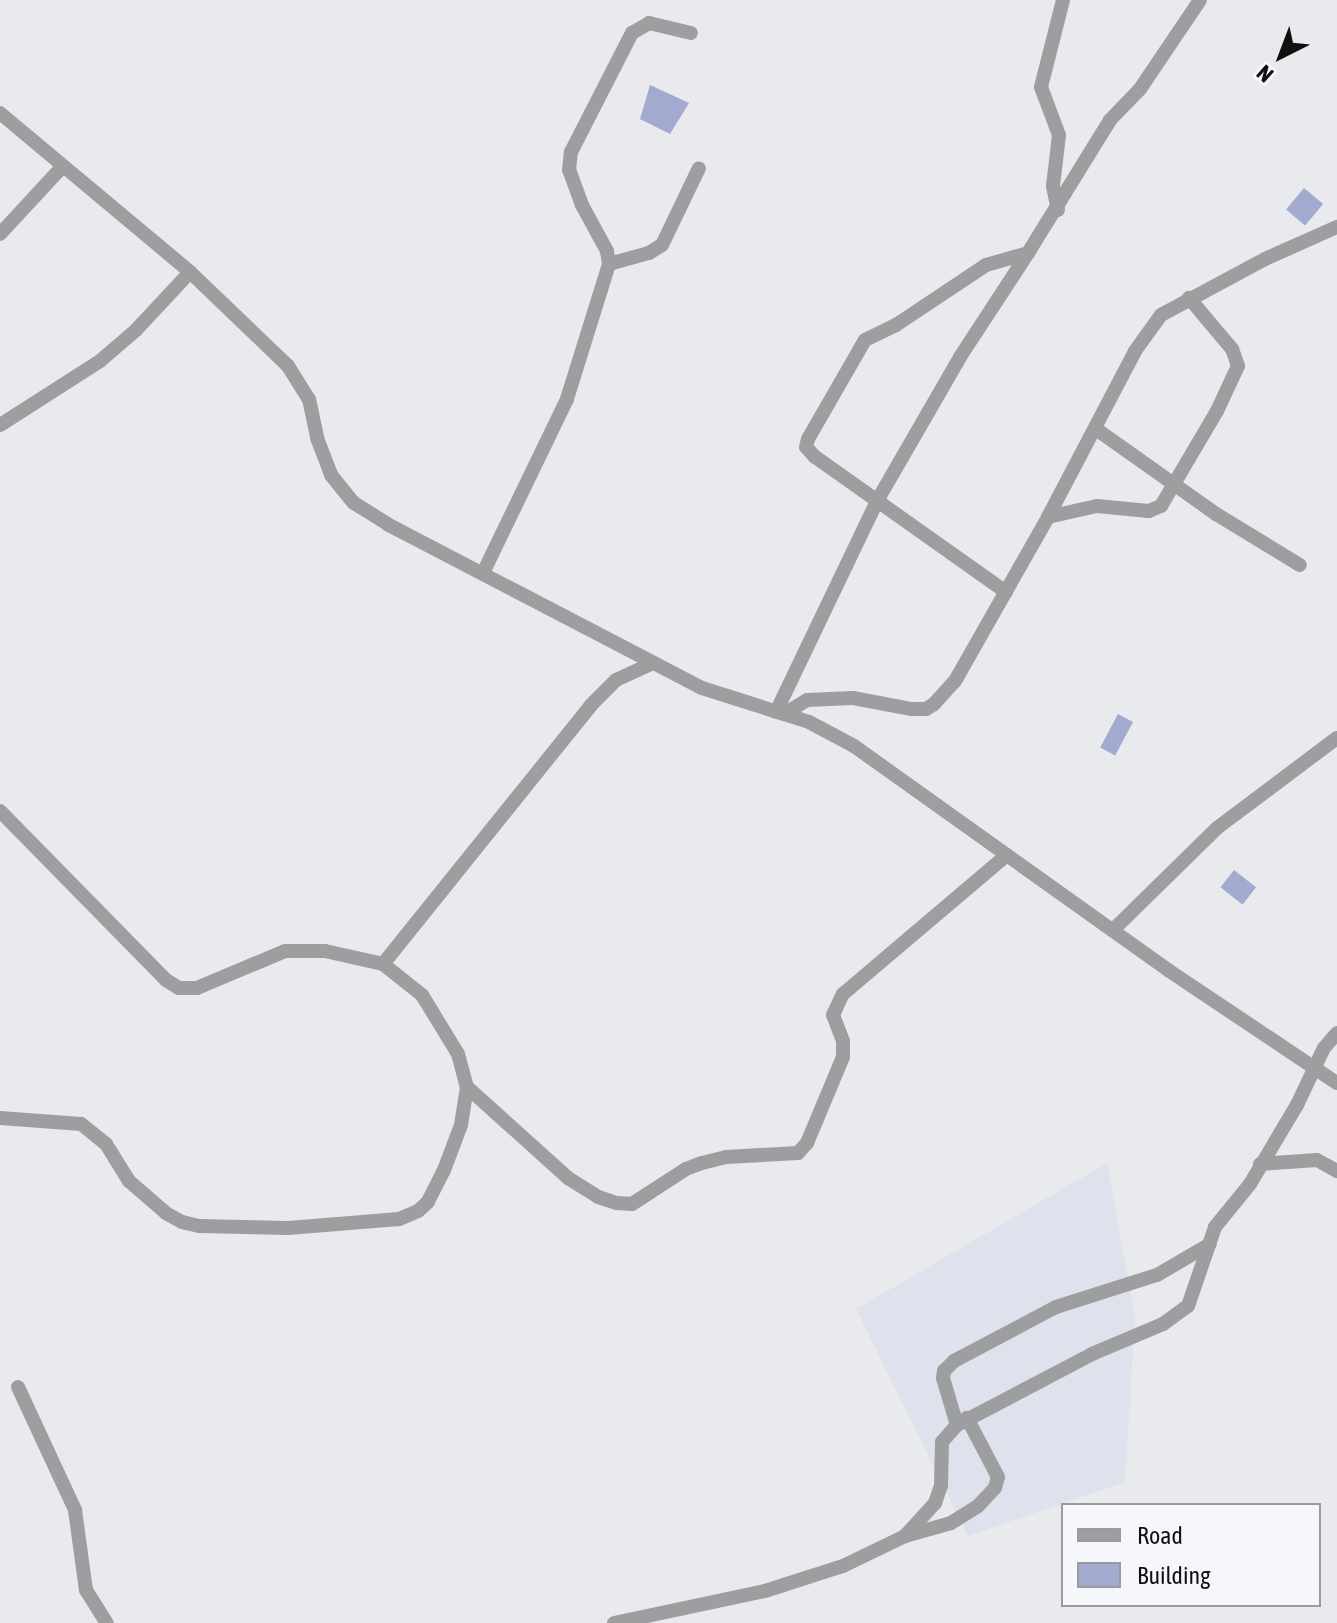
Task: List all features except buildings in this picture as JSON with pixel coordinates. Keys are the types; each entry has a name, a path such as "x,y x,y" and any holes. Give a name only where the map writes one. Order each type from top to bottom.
{"street":[{"path":"780,713 877,501 960,357 1058,210 1110,120 1140,89 1200,0"},
{"path":"1058,210 1053,186 1059,135 1041,87 1043,68 1065,2"},
{"path":"483,573 567,399 609,264 607,251 582,205 569,170 571,152 632,33 649,23 691,33"},
{"path":"0,113 190,272 301,382 331,475 341,490 387,524 719,695 809,722 854,746 1113,930 1337,1083"},
{"path":"0,234 62,167"},
{"path":"609,264 649,253 662,245 699,168"},
{"path":"780,713 807,700 853,698 894,708 926,709 955,681 1048,517 1147,332 1161,315 1189,298 1337,227"},
{"path":"1006,592 815,457 806,447 859,346 986,265 1028,253"},
{"path":"0,425 100,361 136,330 190,272"},
{"path":"1048,517 1097,506 1156,509 1217,411 1238,366 1232,349 1189,298"},
{"path":"1096,429 1174,481 1216,514 1300,565"},
{"path":"383,964 597,698 616,680 653,663"},
{"path":"1113,930 1217,828 1337,738"},
{"path":"0,811 166,980 179,988 197,988 285,951 325,951 383,964 422,995 458,1054 467,1087 461,1125 444,1170 428,1202 418,1211 399,1219 288,1228 214,1227 182,1222 129,1181 106,1144 81,1124 0,1118"},
{"path":"467,1087 568,1178 598,1197 617,1203 632,1204 686,1169 714,1160 798,1153 807,1143 843,1057 843,1041 833,1015 843,994 1007,855"},
{"path":"905,1536 935,1503 941,1486 942,1442 962,1422 1176,1315 1194,1295 1210,1244 1226,1209 1250,1184 1297,1105 1324,1048 1337,1033"},
{"path":"1260,1164 1317,1160 1337,1171"},
{"path":"614,1623 765,1591 843,1566 905,1536 951,1523 978,1506 995,1488 998,1477 962,1422 943,1378 944,1371 954,1361 1056,1307 1157,1275 1210,1244"},
{"path":"18,1387 75,1510 86,1590 107,1623"}],"shaded area":[{"path":"1107,1163 1135,1317 1125,1482 968,1536 856,1309"}]}
